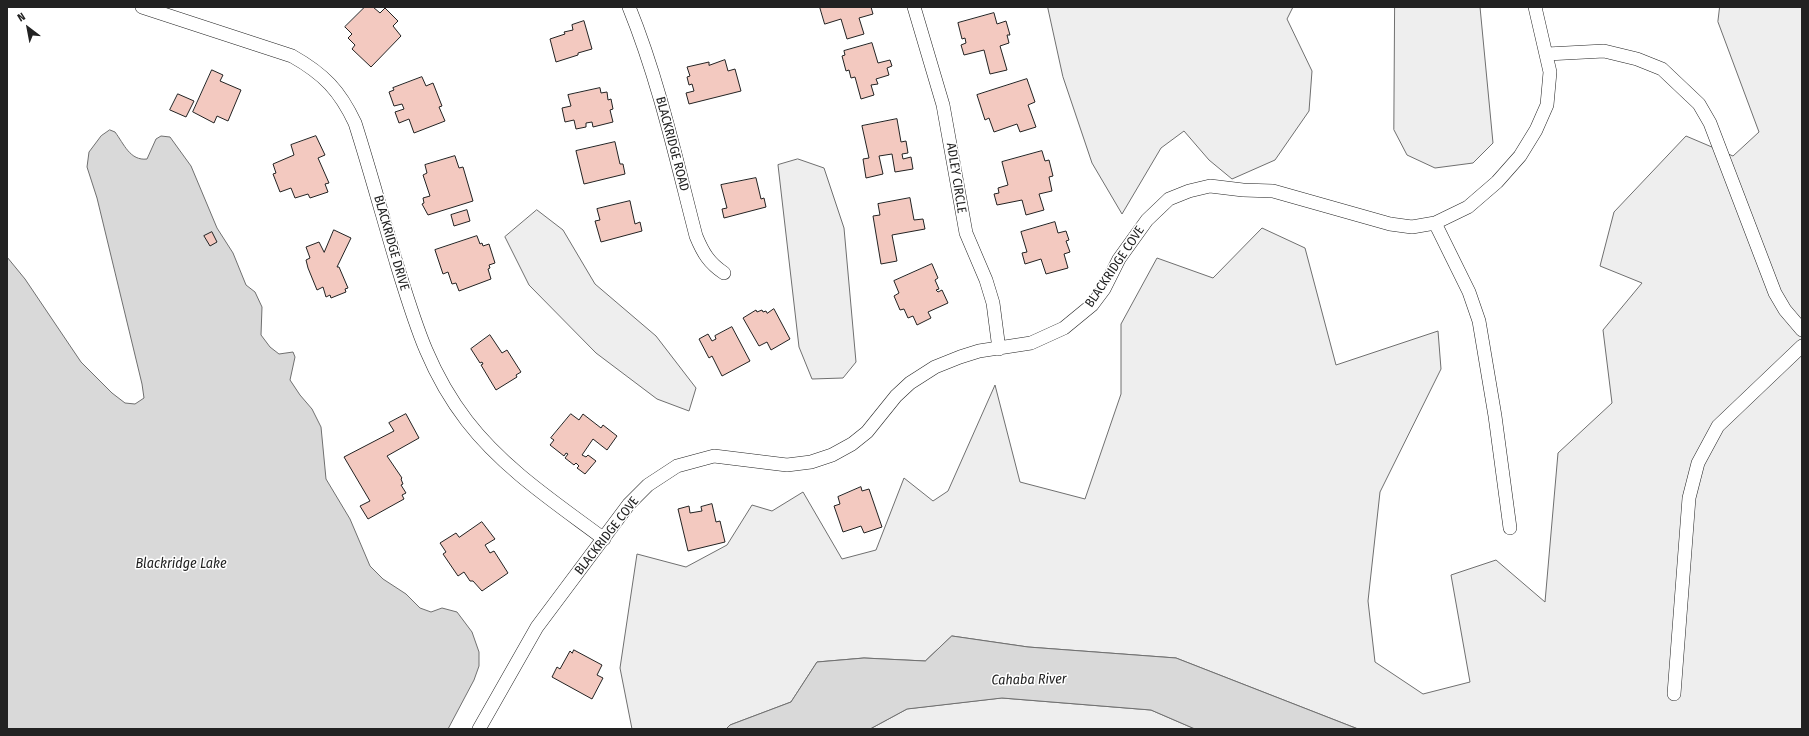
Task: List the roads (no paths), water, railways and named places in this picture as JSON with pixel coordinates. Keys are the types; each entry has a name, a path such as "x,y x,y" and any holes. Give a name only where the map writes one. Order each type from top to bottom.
{"street":[{"name":"BLACKRIDGE DRIVE","path":"142,7 292,56 309,66 335,88 346,103 355,123 411,311 425,349 440,380 467,421 508,466 604,539"},
{"name":"BLACKRIDGE ROAD","path":"629,7 643,41 656,85 696,236 703,254 714,266 724,273"},
{"name":"ADLEY CIRCLE","path":"914,7 943,105 950,140 960,210 966,233 986,280 993,303 999,349"},
{"name":"BLACKRIDGE COVE","path":"479,729 537,627 629,504 648,486 677,466 714,456 787,465 811,462 832,455 852,444 867,432 896,396 916,379 935,367 979,351 1031,343 1064,328 1079,318 1092,305 1104,289 1120,259 1147,220 1169,199 1189,191 1210,186 1243,190 1273,191 1390,224 1412,227 1435,223 1468,207 1497,182 1520,156 1536,130 1547,105 1550,72 1535,7"},
{"path":"1547,54 1604,51 1638,60 1662,69 1699,104 1710,123 1775,293 1785,310 1802,330"},
{"path":"1435,223 1469,292 1479,321 1495,416 1510,528"},
{"path":"1674,694 1689,498 1698,463 1718,426 1802,346"}],"water":[{"name":"Blackridge Lake","path":"110,130 115,132 128,151 141,159 147,159 156,139 161,136 170,137 191,166 217,228 233,253 246,285 255,292 262,307 261,335 270,347 279,354 293,352 295,357 290,380 312,409 321,427 326,479 350,519 370,566 383,579 406,594 420,608 431,612 442,608 457,612 472,632 479,652 479,666 474,680 448,729 7,729 7,257 25,279 81,362 112,393 125,403 135,404 144,398 142,384 97,198 87,167 89,152 101,136"},
{"name":"Cahaba River","path":"952,636 1028,647 1176,658 1358,729 1195,729 1151,710 1002,698 907,709 870,729 726,729 730,725 791,702 817,662 864,658 925,661"}]}
